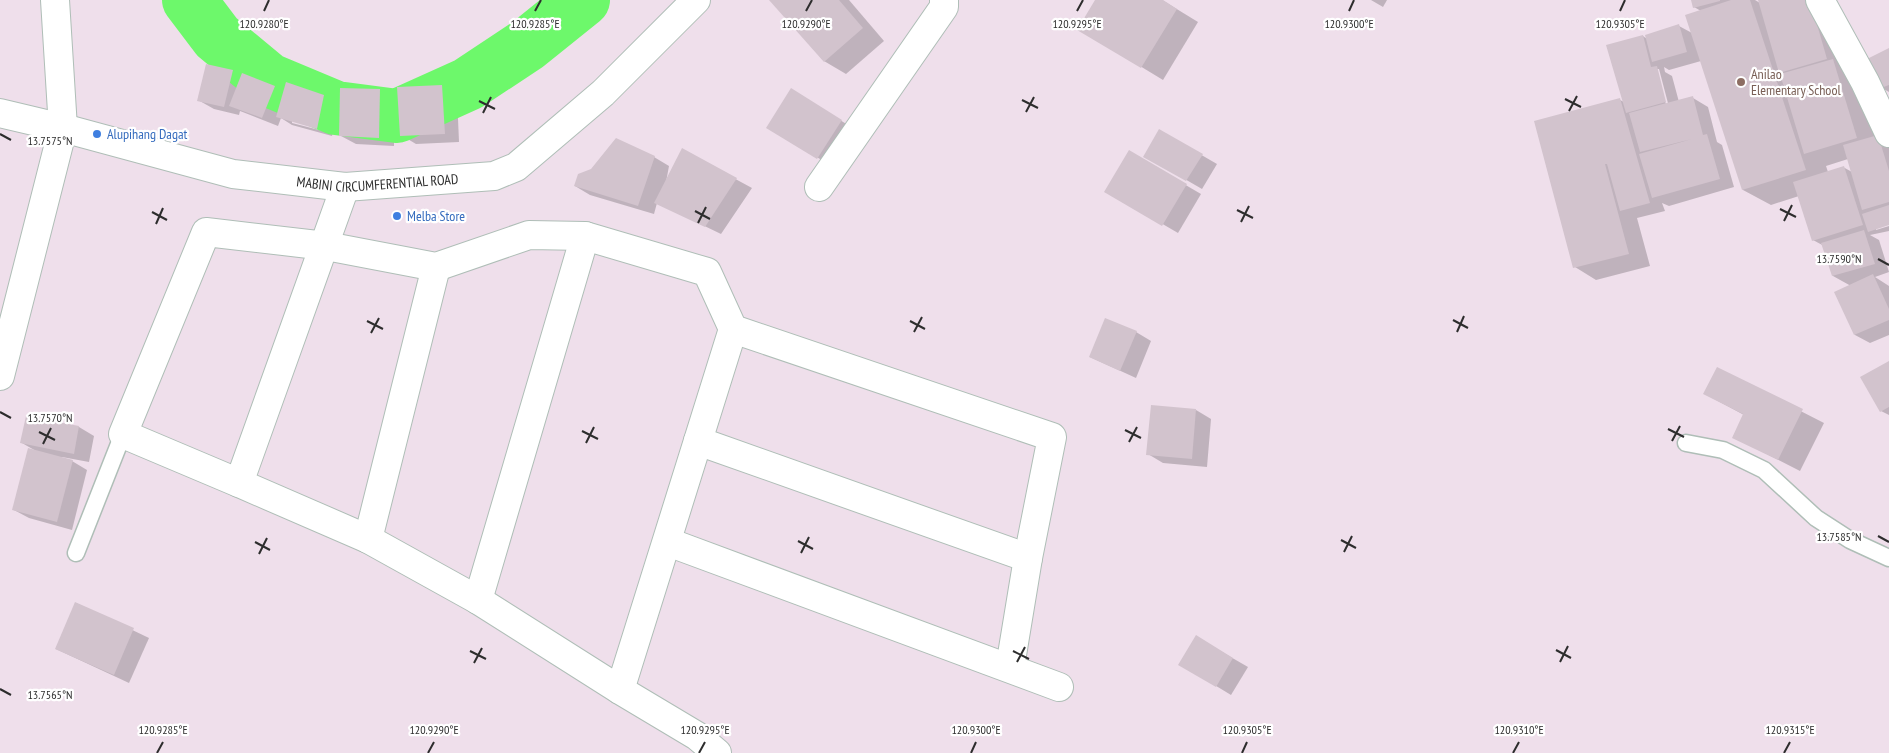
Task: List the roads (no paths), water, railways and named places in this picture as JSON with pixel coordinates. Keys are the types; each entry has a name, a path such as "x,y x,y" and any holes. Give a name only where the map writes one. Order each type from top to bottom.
{"street":[{"path":"0,376 63,128 55,0"},
{"name":"MABINI CIRCUMFERENTIAL ROAD","path":"0,113 233,174 345,187 494,176 516,167 603,93 696,0"},
{"path":"819,186 944,7 944,0"},
{"path":"1820,0 1865,82 1889,133"},
{"path":"239,483 326,246 345,187"},
{"path":"620,690 668,542 733,329 707,272 585,236 528,234 436,267 326,246 206,232 124,434 368,539 478,600 620,690 697,736 717,753"},
{"path":"478,600 585,236"},
{"path":"368,539 436,267"},
{"path":"733,329 1052,437 1028,558 1010,667"},
{"path":"698,441 1028,558"},
{"path":"668,542 1010,667 1059,687"}],"lane":[{"path":"76,553 124,434"},
{"path":"1686,443 1723,450 1764,470 1816,518 1850,540 1889,558"}],"waterway":[{"path":"189,0 217,37 269,80 336,108 397,116 468,84 527,45 583,0"}],"place":[{"name":"Anilao Elementary School","path":"1741,82"},
{"name":"Alupihang Dagat","path":"97,134"},
{"name":"Melba Store","path":"397,216"}]}
